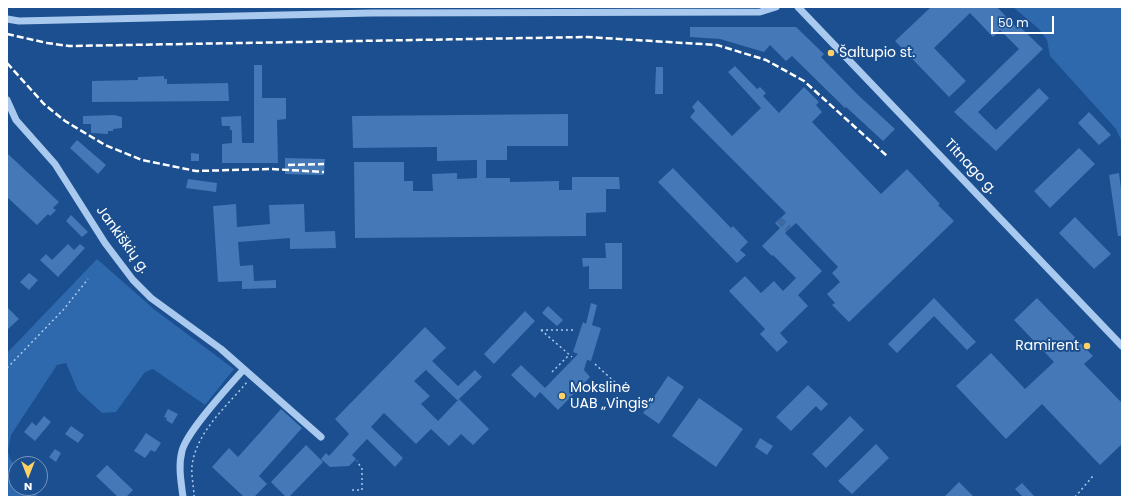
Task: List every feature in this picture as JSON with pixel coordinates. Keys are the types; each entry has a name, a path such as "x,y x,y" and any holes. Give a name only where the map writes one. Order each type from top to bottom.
{"street":[{"path":"7,19 27,21 371,13 760,12 776,7"},
{"name":"Titnago g.","path":"798,7 1122,346"},
{"name":"Jankiškių g.","path":"7,100 16,120 55,164 105,243 133,280 151,298 221,349 321,437"},
{"path":"183,497 180,475 182,449 197,426 244,369"}],"path":[{"path":"7,368 64,309 88,280"},
{"path":"572,357 541,330 575,330"},
{"path":"552,372 569,355"},
{"path":"595,364 617,384"},
{"path":"194,497 192,466 198,444 204,433 253,376"},
{"path":"352,490 362,490 362,469 357,462"},
{"path":"1075,497 1093,476"}],"shaded area":[{"path":"1013,7 1122,7 1122,142 1116,129 1050,56 1047,40 1039,29"},
{"path":"97,259 155,310 234,369 205,405 153,369 145,372 116,412 102,413 78,391 66,363 57,365 11,435 8,451 9,456 8,456 8,496 38,497 7,497 7,353"}],"building":[{"path":"931,7 997,7 1017,28 1019,26 1043,49 978,112 996,130 1039,88 1049,98 996,151 954,112 1019,49 1000,30 993,37 970,13 934,48 966,81 949,97 895,41"},
{"path":"690,27 796,27 824,54 821,57 858,95 895,129 883,141 846,107 845,108 792,56 786,61 770,45 764,52 720,39 690,37"},
{"path":"254,65 262,65 262,98 286,98 286,119 277,120 278,163 222,163 222,144 232,143 232,130 230,130 230,126 222,126 221,117 241,116 242,143 254,143"},
{"path":"735,66 757,89 760,87 766,93 763,96 779,113 804,87 819,102 816,105 822,112 812,122 881,194 907,169 954,221 849,322 832,305 835,303 827,294 840,282 832,273 838,267 796,223 785,233 822,271 798,295 808,306 780,333 788,342 777,352 760,334 765,329 729,291 745,276 761,293 774,281 783,291 796,278 762,246 780,228 775,223 786,213 690,117 695,111 692,107 698,100 732,136 761,108 728,72"},
{"path":"656,67 663,67 663,94 655,94"},
{"path":"164,76 164,79 167,79 167,84 228,83 229,101 92,102 92,81 138,80 138,77"},
{"path":"1089,112 1111,135 1099,145 1078,123"},
{"path":"568,114 568,146 507,146 507,160 486,160 486,178 510,178 510,182 559,181 559,190 572,190 572,177 619,177 620,189 606,189 606,212 586,213 586,236 355,238 354,162 404,162 404,181 413,181 413,191 433,191 432,174 457,173 457,179 477,178 477,160 437,161 437,147 353,148 352,116"},
{"path":"114,115 122,117 122,128 108,131 108,134 91,133 91,124 83,124 83,116"},
{"path":"77,140 106,165 98,174 70,148"},
{"path":"1079,148 1095,164 1050,208 1034,191"},
{"path":"7,153 59,202 53,208 56,210 50,216 48,214 37,225 7,197"},
{"path":"191,153 199,154 199,161 191,161"},
{"path":"285,158 325,159 324,175 285,174"},
{"path":"673,168 731,228 733,226 748,242 740,250 746,255 737,263 658,182"},
{"path":"1119,173 1122,197 1122,236 1118,236 1109,175"},
{"path":"188,179 217,183 216,192 186,188"},
{"path":"236,204 237,227 270,224 269,205 304,204 305,232 335,231 336,248 290,249 290,238 238,242 240,266 253,265 254,281 276,280 276,288 242,289 242,281 218,282 213,206"},
{"path":"71,215 88,232 82,237 66,221"},
{"path":"1075,217 1111,254 1094,269 1059,233"},
{"path":"605,243 622,243 622,289 589,289 589,266 583,267 582,258 606,258"},
{"path":"68,244 74,250 80,244 85,248 58,277 40,260 46,254 52,260"},
{"path":"29,273 38,280 29,290 20,282"},
{"path":"934,298 976,342 967,350 934,316 897,353 888,344"},
{"path":"1037,298 1093,356 1084,364 1122,403 1122,444 1100,465 1042,404 1006,439 956,386 991,353 1025,389 1054,362 1014,320"},
{"path":"591,303 597,305 592,325 601,328 591,361 587,360 584,370 590,377 558,410 540,392 535,398 511,375 521,365 545,388 578,354 573,352 583,322 586,324"},
{"path":"548,306 563,320 557,326 542,313"},
{"path":"7,307 19,319 7,330"},
{"path":"525,311 535,321 494,364 484,354"},
{"path":"425,327 446,348 432,361 458,386 475,370 482,377 459,399 489,429 473,445 461,434 449,446 431,429 416,444 384,413 371,427 403,458 395,467 367,439 352,455 356,459 349,466 330,467 321,459 326,453 329,456 349,434 335,419","holes":["426,370 458,401 438,421 421,404 430,396 414,381"]},
{"path":"668,376 684,387 659,424 643,413"},
{"path":"808,385 828,404 821,411 816,406 791,431 776,417"},
{"path":"699,398 743,429 716,467 672,436"},
{"path":"168,409 178,414 172,424 166,420 167,418 164,417"},
{"path":"281,409 302,428 259,476 267,484 254,497 244,497 212,467 229,448 238,457"},
{"path":"44,416 51,422 35,441 24,432 32,422 36,426"},
{"path":"850,416 864,430 826,468 812,454"},
{"path":"71,426 84,435 78,443 65,434"},
{"path":"146,433 161,443 155,452 151,450 145,458 134,451"},
{"path":"760,438 773,446 767,455 755,447"},
{"path":"876,444 889,458 852,494 838,481"},
{"path":"306,445 323,462 289,497 286,497 271,482"},
{"path":"55,449 61,453 56,462 49,457"},
{"path":"107,465 133,490 126,497 118,497 96,476"},
{"path":"959,482 974,497 944,497"},
{"path":"1022,483 1035,497 1023,497 1015,489"}],"tunnel":[{"path":"779,220 789,229"}],"railway":[{"path":"7,34 47,43 69,46 587,37 717,45 766,60 804,81 887,156"},
{"path":"7,63 44,104 65,121 105,145 142,160 196,171 271,169 324,172"},
{"path":"288,165 324,164"}],"place":[{"name":"Šaltupio st.","path":"831,53"},
{"name":"Ramirent","path":"1087,346"},
{"name":"Mokslinė UAB „Vingis“","path":"562,396"}]}
